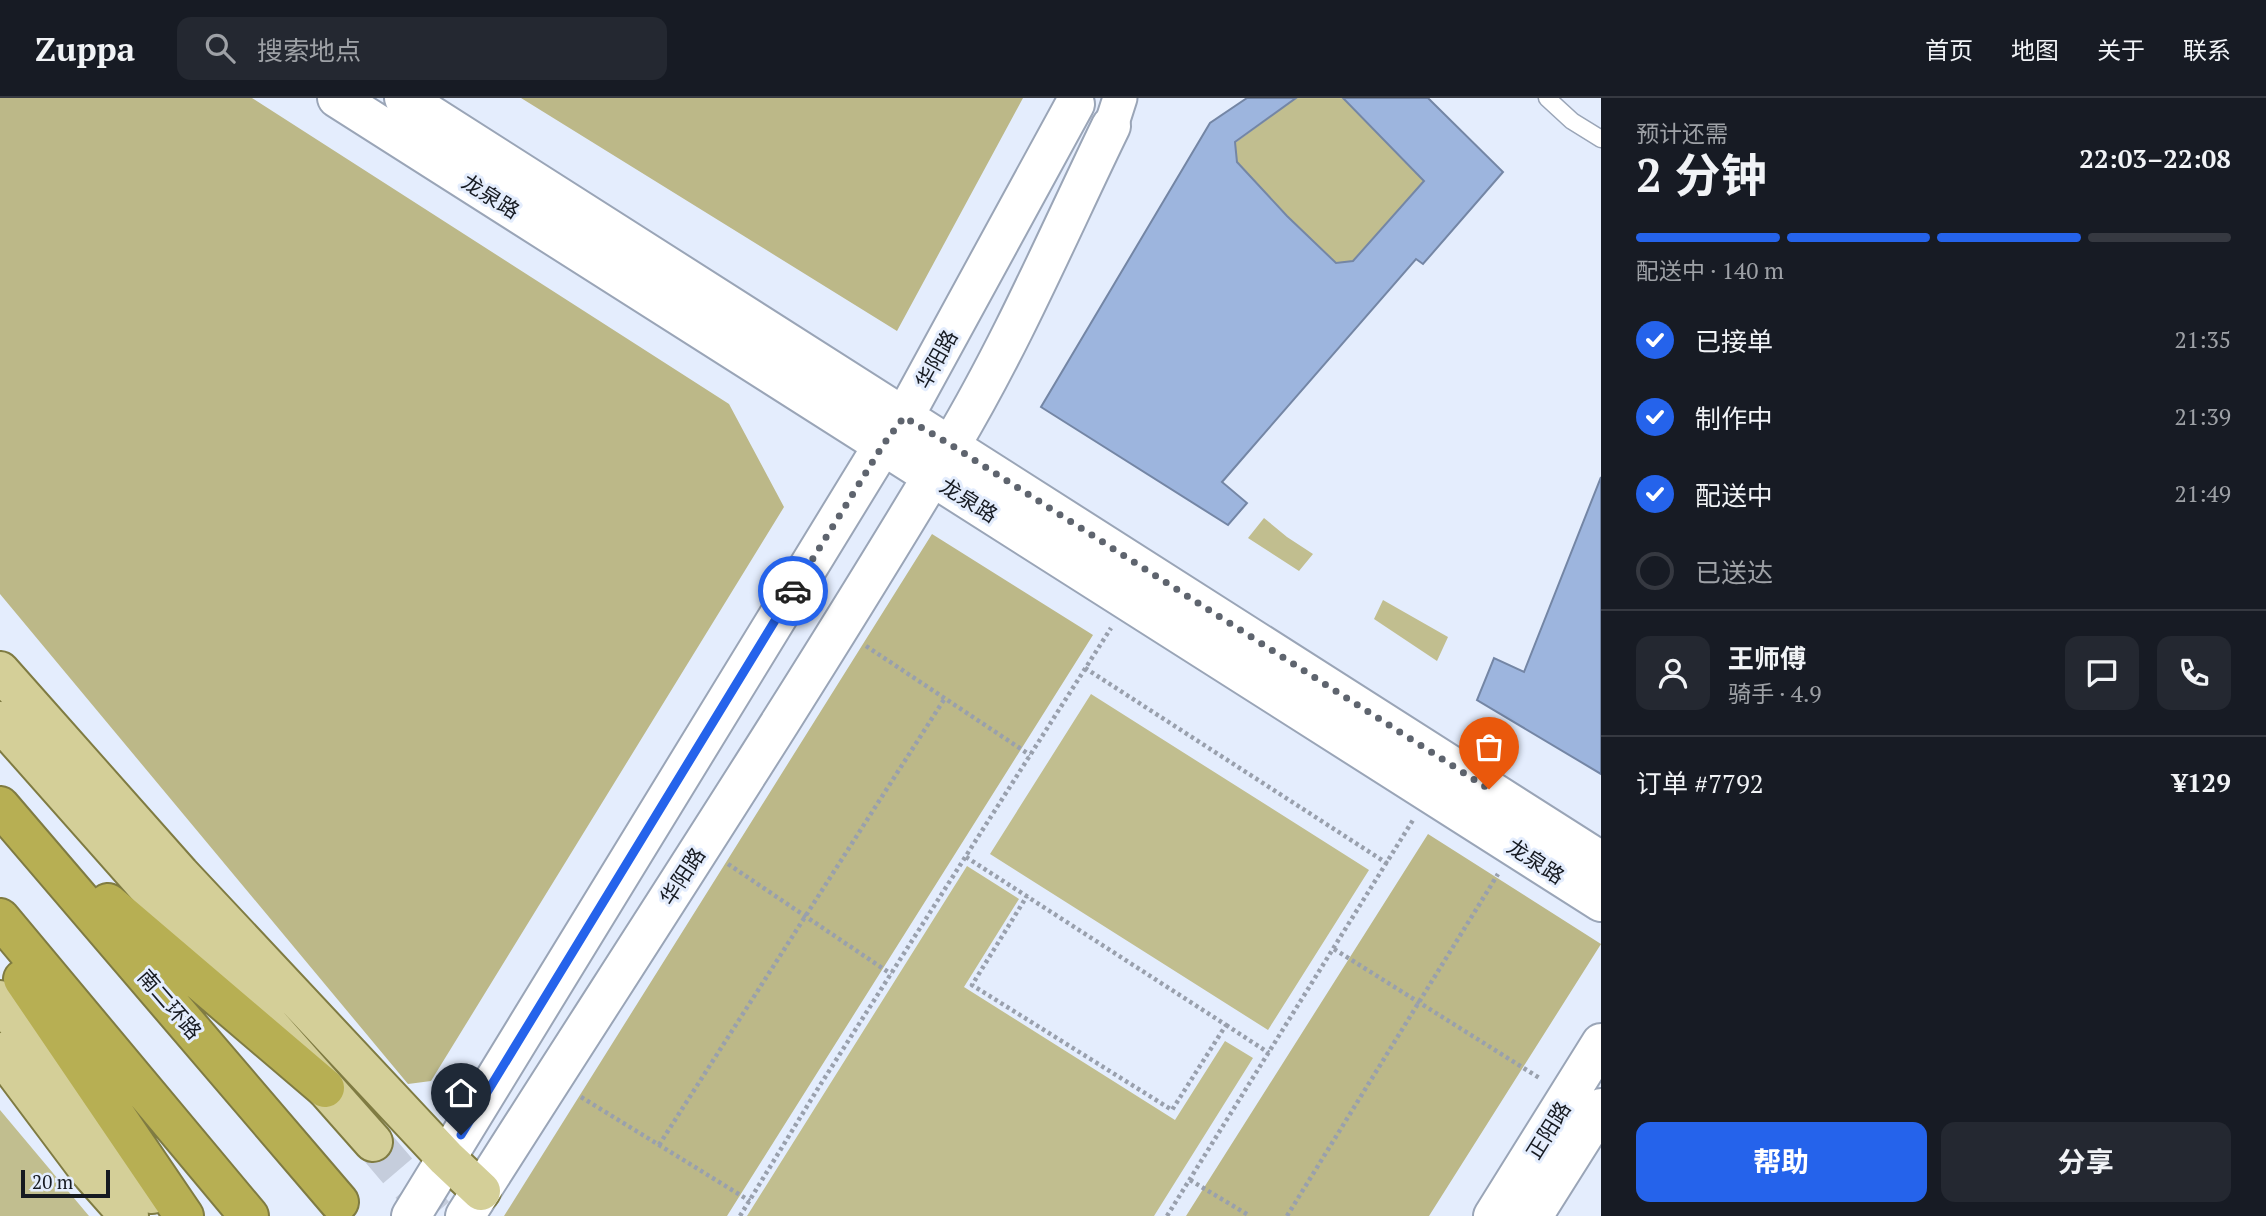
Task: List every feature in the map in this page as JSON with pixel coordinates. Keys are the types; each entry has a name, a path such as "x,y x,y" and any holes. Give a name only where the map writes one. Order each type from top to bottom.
{"highway":[{"path":"10,817 325,1088"},
{"name":"南二环路","path":"10,817 339,1202"},
{"path":"0,918 249,1216"},
{"path":"0,946 184,1216"}],"main road":[{"path":"0,671 180,874 446,1158 473,1204"},
{"path":"0,721 373,1142"},
{"path":"0,1000 169,1216"},
{"path":"0,1052 90,1172 129,1216"}],"street":[{"name":"龙泉路","path":"337,98 893,431 1601,861"},
{"name":"龙泉路","path":"404,98 893,431"},
{"name":"华阳路","path":"411,1216 893,431 1076,101"},
{"name":"华阳路","path":"473,1204 839,628 941,460 994,368 1115,112"},
{"name":"龙泉路","path":"941,460 1129,601 1601,902"},
{"name":"正阳路","path":"1533,1216 1585,1102 1601,1043"},
{"name":"正阳路","path":"1493,1216 1585,1102"}],"lane":[{"path":"1547,98 1572,121 1601,139"}],"path":[{"path":"740,1216 1129,601"},
{"path":"839,628 1030,755"},
{"path":"1085,668 1388,864"},
{"path":"659,1145 945,698"},
{"path":"1167,1216 1388,864 1429,792"},
{"path":"701,845 891,974"},
{"path":"1287,1216 1514,847"},
{"path":"966,856 1269,1053"},
{"path":"1027,896 972,985 1172,1110 1226,1025"},
{"path":"1334,949 1585,1102"},
{"path":"552,1079 750,1201"},
{"path":"1190,1180 1250,1216"}],"shaded area":[{"path":"0,98 252,98 729,404 784,507 431,1081 408,1084 0,594"},
{"path":"521,98 1023,98 897,331"},
{"path":"1296,98 1343,98 1424,181 1353,261 1336,263 1237,162 1235,143"},
{"path":"1264,518 1313,554 1299,571 1248,538"},
{"path":"932,534 1093,635 727,1216 504,1216"},
{"path":"1383,600 1448,637 1437,661 1374,619"},
{"path":"1091,694 1369,870 1268,1030 990,854"},
{"path":"1428,834 1601,944 1429,1216 1186,1216"},
{"path":"967,866 1019,899 964,987 1175,1120 1225,1041 1253,1058 1154,1216 747,1216"},
{"path":"0,1110 89,1216 0,1216"}],"water":[{"path":"1247,98 1296,98 1235,142 1237,162 1336,263 1353,261 1424,181 1343,98 1428,98 1503,172 1423,264 1416,259 1222,482 1247,503 1228,525 1041,407 1210,123"},
{"path":"1601,477 1601,774 1477,700 1494,658 1524,672"}],"tunnel":[{"path":"373,1142 436,1216"}],"way so far":[{"path":"793,591 883,445 904,417 1489,789"}],"route":[{"path":"461,1135 793,591"}]}
